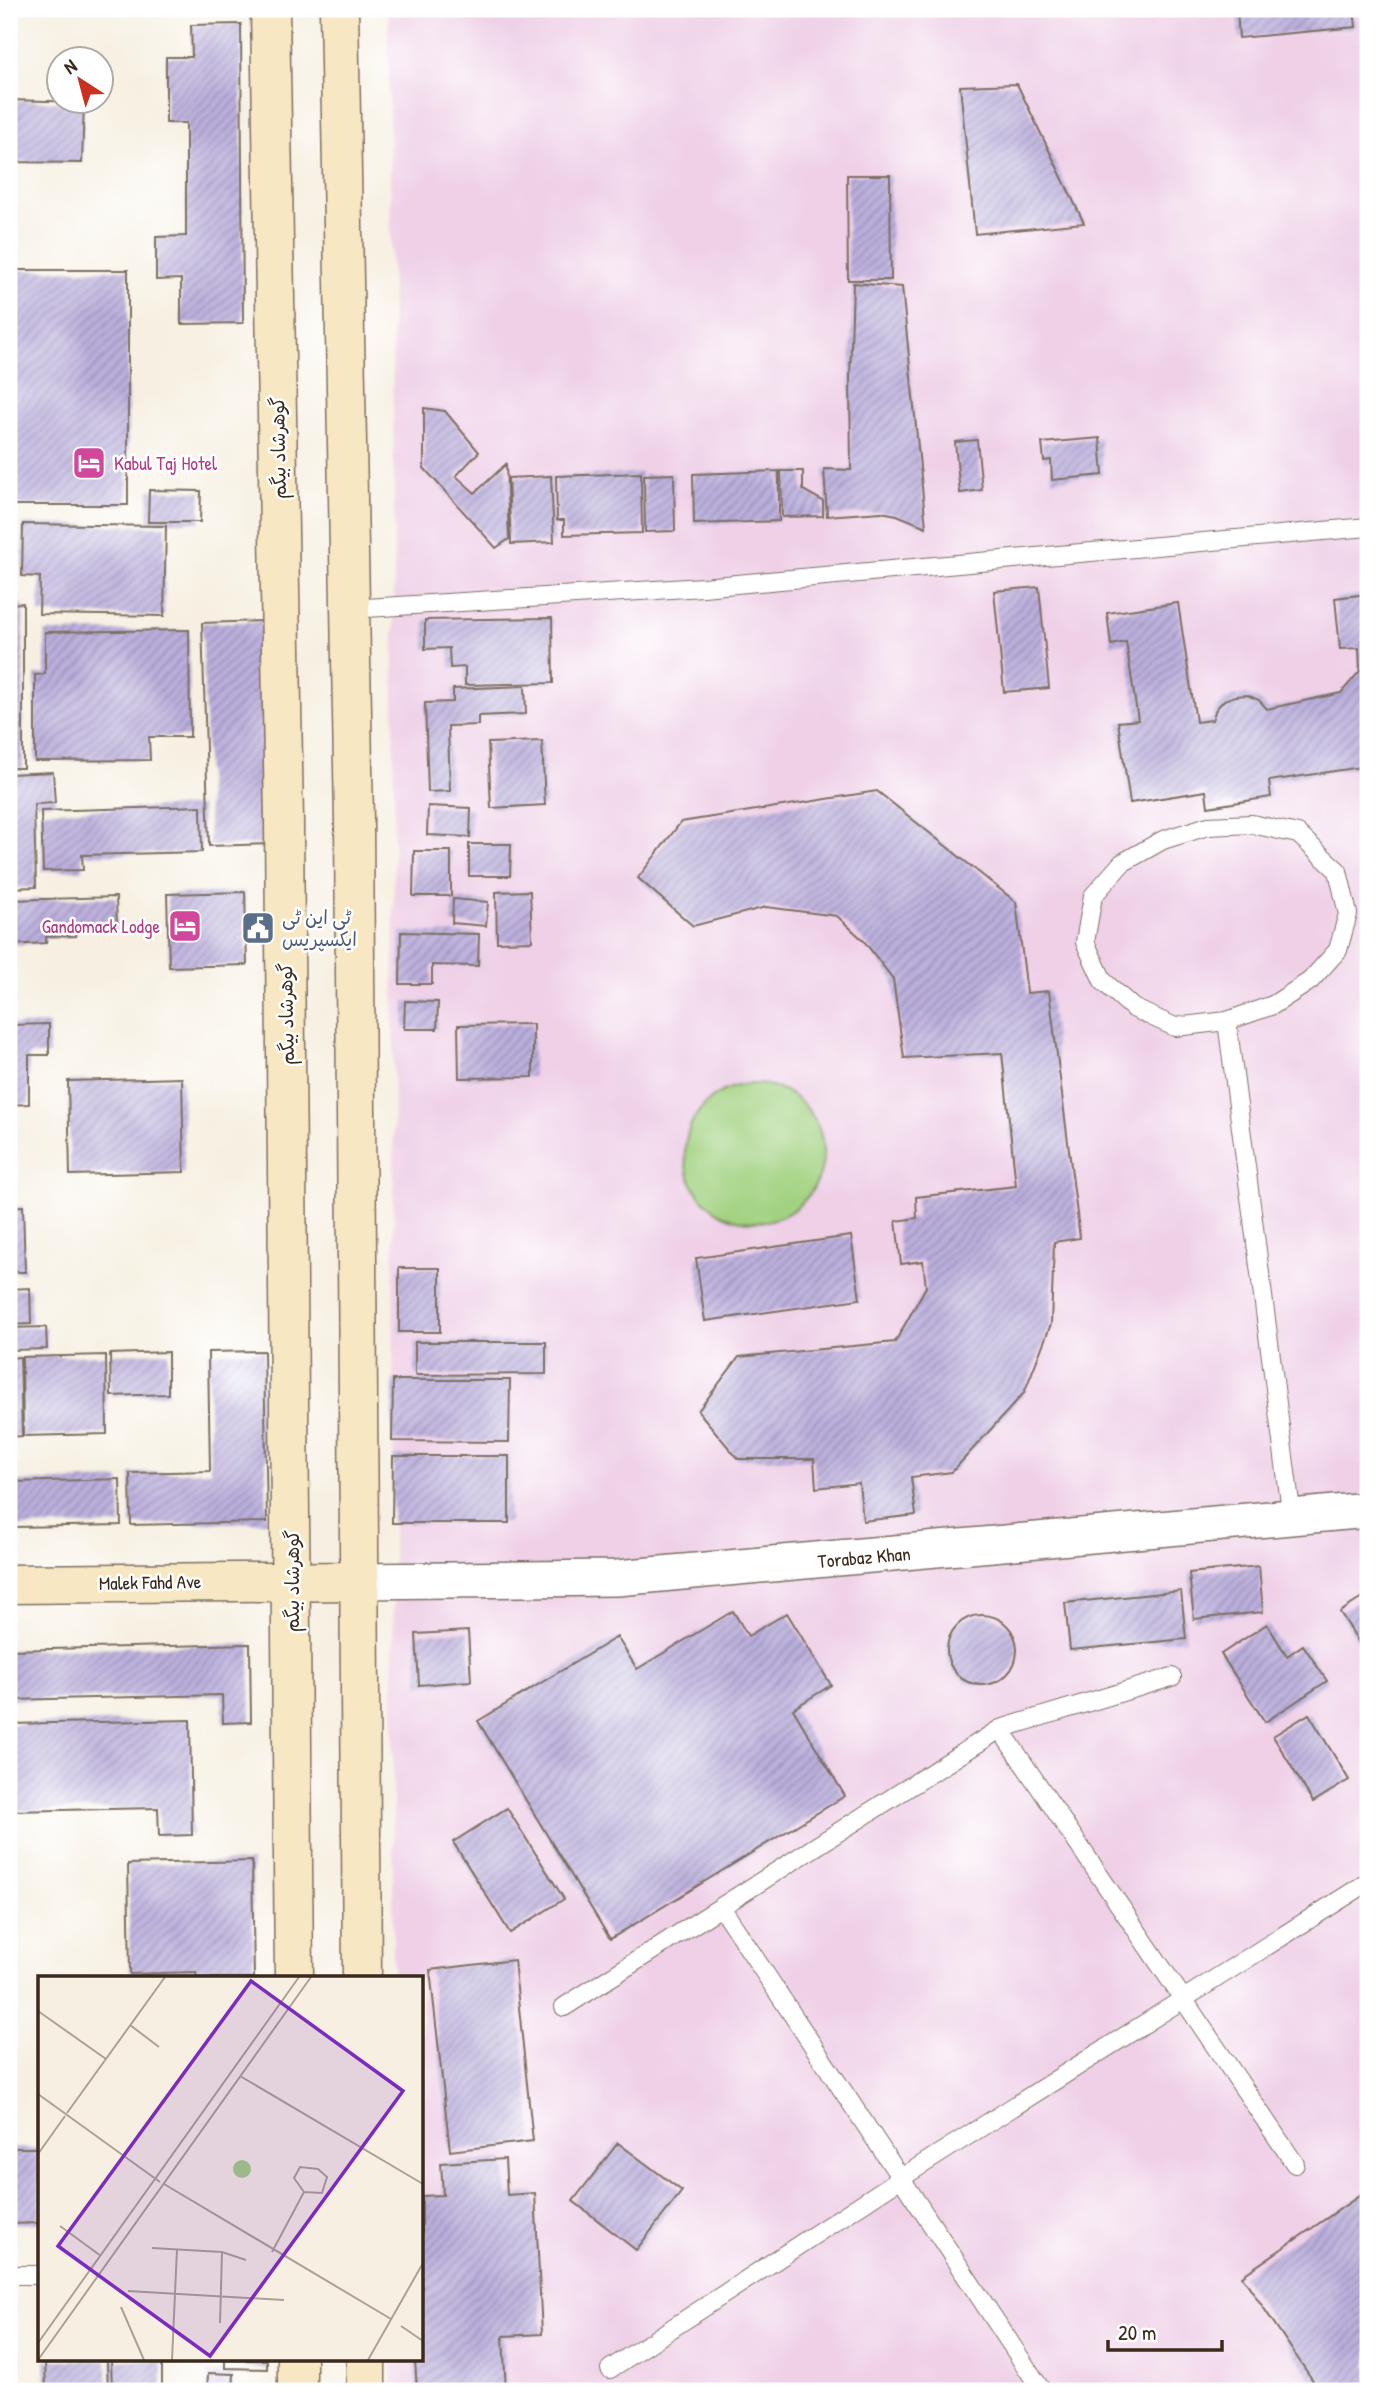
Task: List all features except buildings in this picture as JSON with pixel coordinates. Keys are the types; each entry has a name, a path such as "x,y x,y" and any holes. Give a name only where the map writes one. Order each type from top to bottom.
{"main road":[{"name":"گوهرشاد بیگم","path":"270,9 284,795 294,1976"},
{"path":"339,9 354,834 362,1976"},
{"name":"Malek Fahd Ave","path":"9,1584 358,1581"},
{"path":"297,2362 297,2391"},
{"path":"366,2362 366,2391"}],"street":[{"name":"Torabaz Khan","path":"358,1581 617,1578 1368,1510"}],"lane":[{"path":"350,609 703,587 1368,527"},
{"path":"1252,824 1298,834 1338,871 1348,914 1338,950 1310,981 1273,1005 1227,1021 1175,1027 1133,1008 1103,981 1086,942 1093,896 1122,863 1163,840 1208,826 1252,824"},
{"path":"1227,1021 1292,1518"},
{"path":"564,2007 1000,1729 1172,1677"},
{"path":"1000,1729 1295,2164"},
{"path":"610,2369 901,2178 1368,1882"},
{"path":"721,1907 1042,2391"},
{"path":"9,2275 38,2275"}],"shaded area":[{"path":"388,9 1368,9 1368,2391 392,2391 392,2362 424,2362 424,1976 393,1976 394,486"}],"green space":[{"path":"754,1084 780,1089 803,1104 818,1127 823,1153 818,1179 803,1202 780,1217 754,1222 728,1217 705,1202 690,1179 685,1153 690,1127 705,1104 728,1089"}],"place":[{"name":"Kabul Taj Hotel","path":"89,463"},
{"name":"Gandomack Lodge","path":"185,926"},
{"name":"ٹی این ٹی ایکسپریس","path":"258,928"}]}
